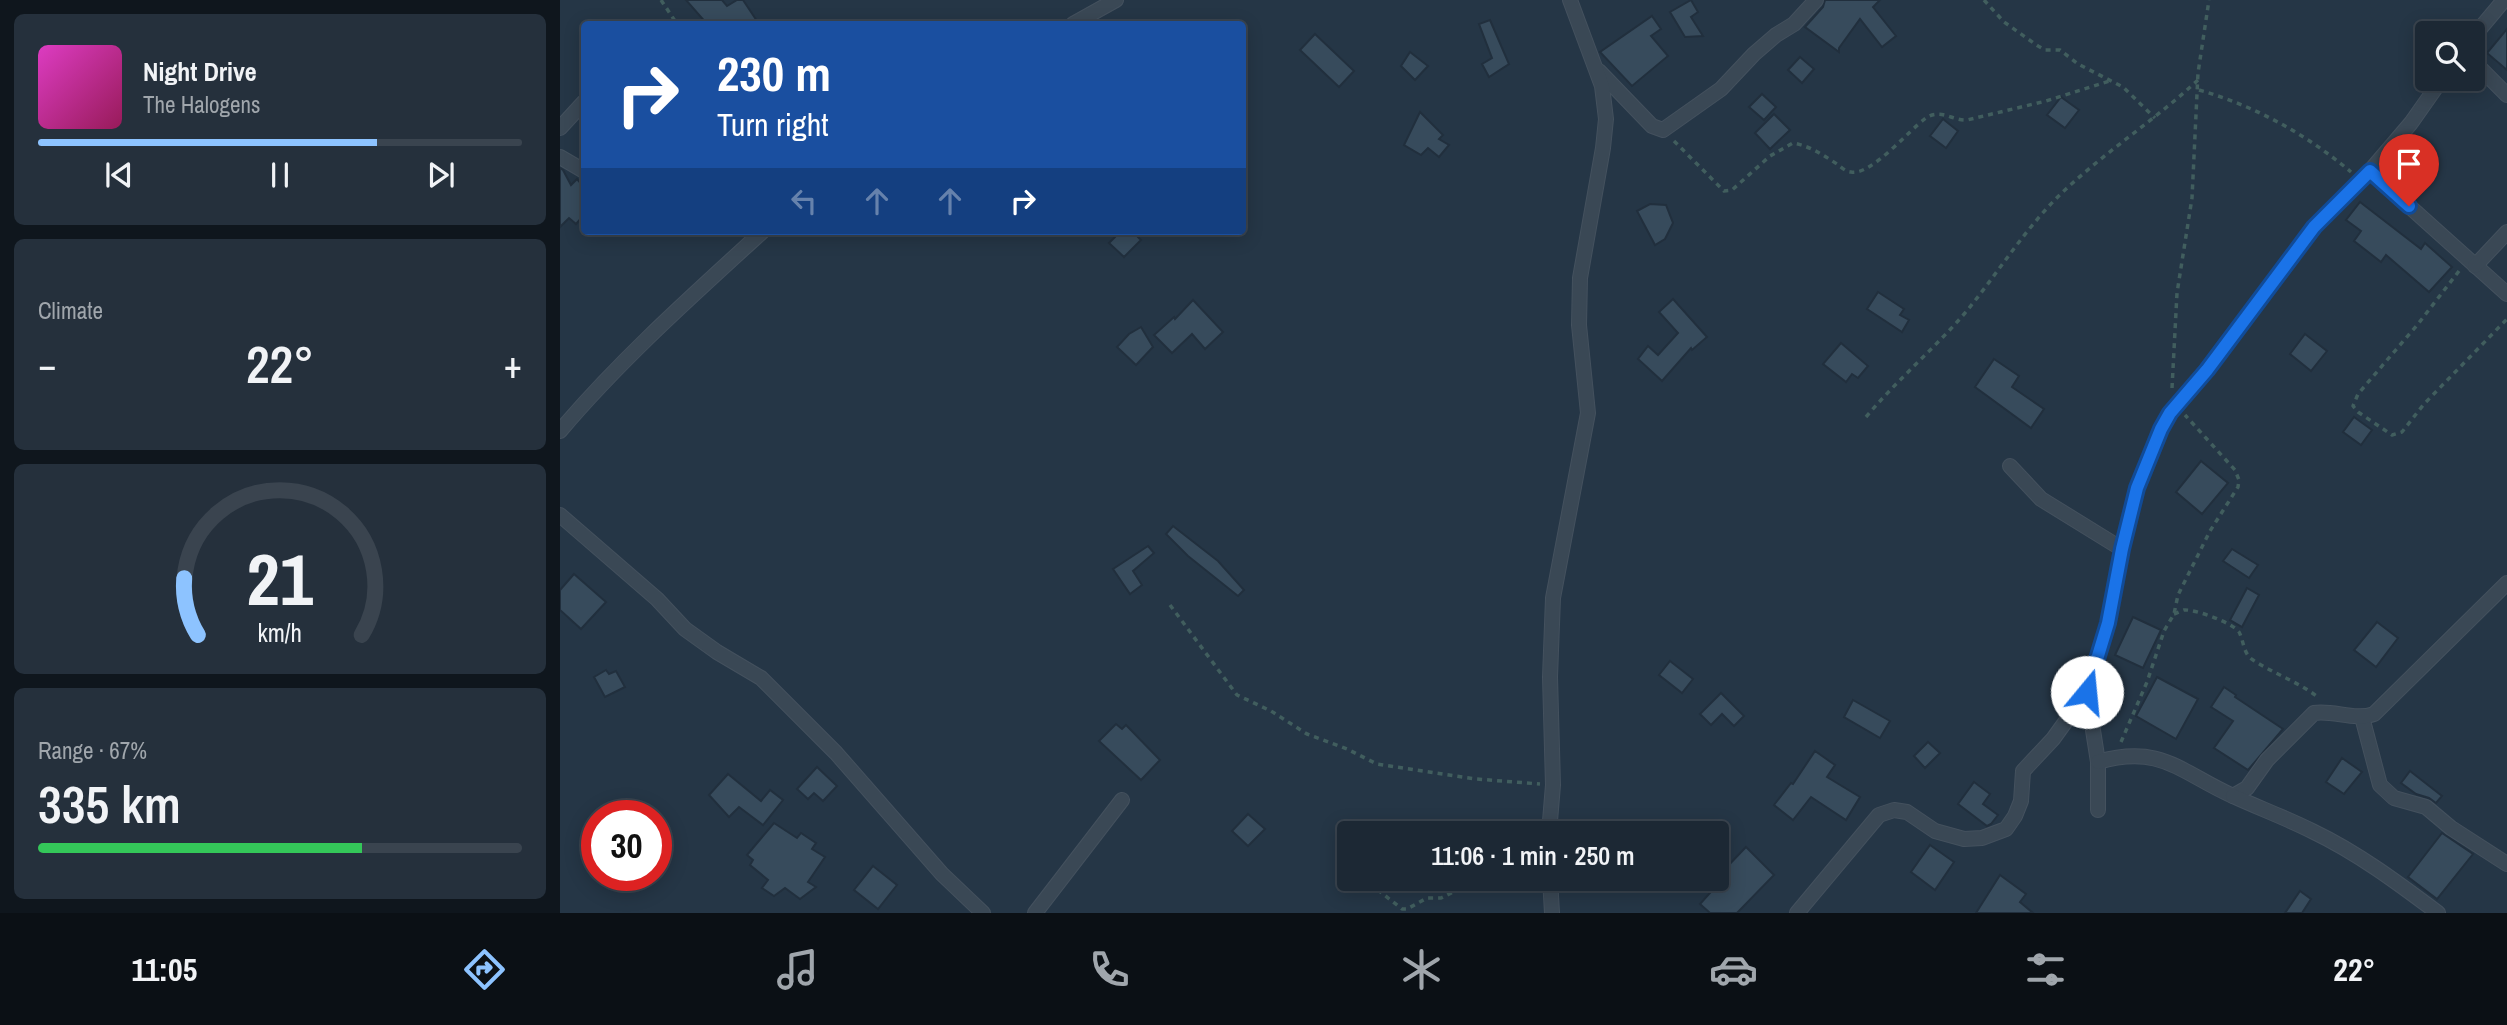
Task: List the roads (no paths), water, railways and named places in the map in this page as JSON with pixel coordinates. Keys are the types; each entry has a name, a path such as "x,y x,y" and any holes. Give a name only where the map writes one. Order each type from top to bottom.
{"street":[{"path":"1078,21 1116,0"},
{"path":"1550,821 1553,785 1550,677 1553,598 1588,413 1579,325 1580,278 1606,119 1602,86 1573,6 1584,0"},
{"path":"1595,68 1652,126 1663,130 1721,89 1754,54 1794,24 1816,0"},
{"path":"2485,23 2504,0"},
{"path":"2485,73 2507,95"},
{"path":"1797,913 1879,815 1894,810 1907,813 1936,831 1964,839 1982,838 2006,829 2021,801 2023,771 2053,739 2087,692 2108,623 2137,488 2151,448 2173,409 2207,370 2314,227 2411,123 2434,91"},
{"path":"560,128 581,105"},
{"path":"560,157 581,169"},
{"path":"2365,175 2507,294"},
{"path":"2471,263 2507,232"},
{"path":"560,431 681,307 759,235"},
{"path":"2010,466 2040,499 2122,549"},
{"path":"560,514 657,599 685,629 761,678 836,752 942,874 983,913"},
{"path":"2233,796 2247,788 2267,760 2314,713 2362,717 2379,710 2506,585"},
{"path":"2087,692 2098,762 2098,810"},
{"path":"2362,717 2380,785 2385,792 2394,798 2426,807 2451,828 2507,864"},
{"path":"2098,762 2115,757 2146,756 2166,760 2233,796 2342,847 2385,873 2438,913"},
{"path":"1035,913 1122,800"},
{"path":"1551,891 1552,913"}]}
